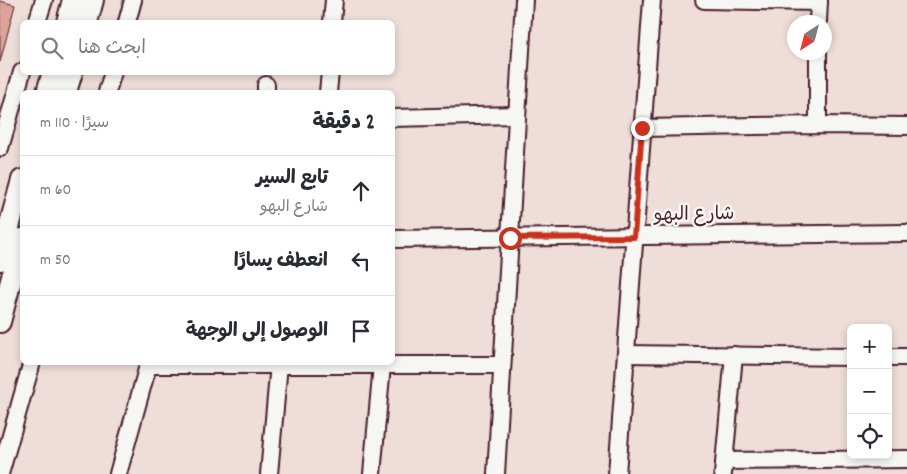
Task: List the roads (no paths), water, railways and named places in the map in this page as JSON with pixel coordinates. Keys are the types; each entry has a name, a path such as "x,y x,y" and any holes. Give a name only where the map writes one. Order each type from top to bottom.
{"main road":[{"path":"68,20 74,0"},
{"path":"88,20 93,0"},
{"path":"48,90 52,75"},
{"path":"67,90 71,75"},
{"path":"0,322 20,193"}],"street":[{"path":"38,20 44,0"},
{"path":"128,20 133,0"},
{"path":"332,20 334,0"},
{"path":"496,474 524,0"},
{"path":"617,474 652,0"},
{"path":"704,0 819,1 818,15"},
{"path":"818,60 818,125"},
{"path":"0,148 21,75"},
{"path":"108,90 112,75"},
{"path":"328,90 330,75"},
{"path":"395,118 517,115"},
{"path":"642,128 818,125 907,126"},
{"name":"شارع البهو","path":"395,239 907,233"},
{"path":"626,354 847,356"},
{"path":"734,355 724,467 823,467 907,459"},
{"path":"892,357 907,357"},
{"path":"395,364 502,365"},
{"path":"0,474 31,365"},
{"path":"118,474 149,365"},
{"path":"269,474 279,365"},
{"path":"372,474 382,365"}]}
